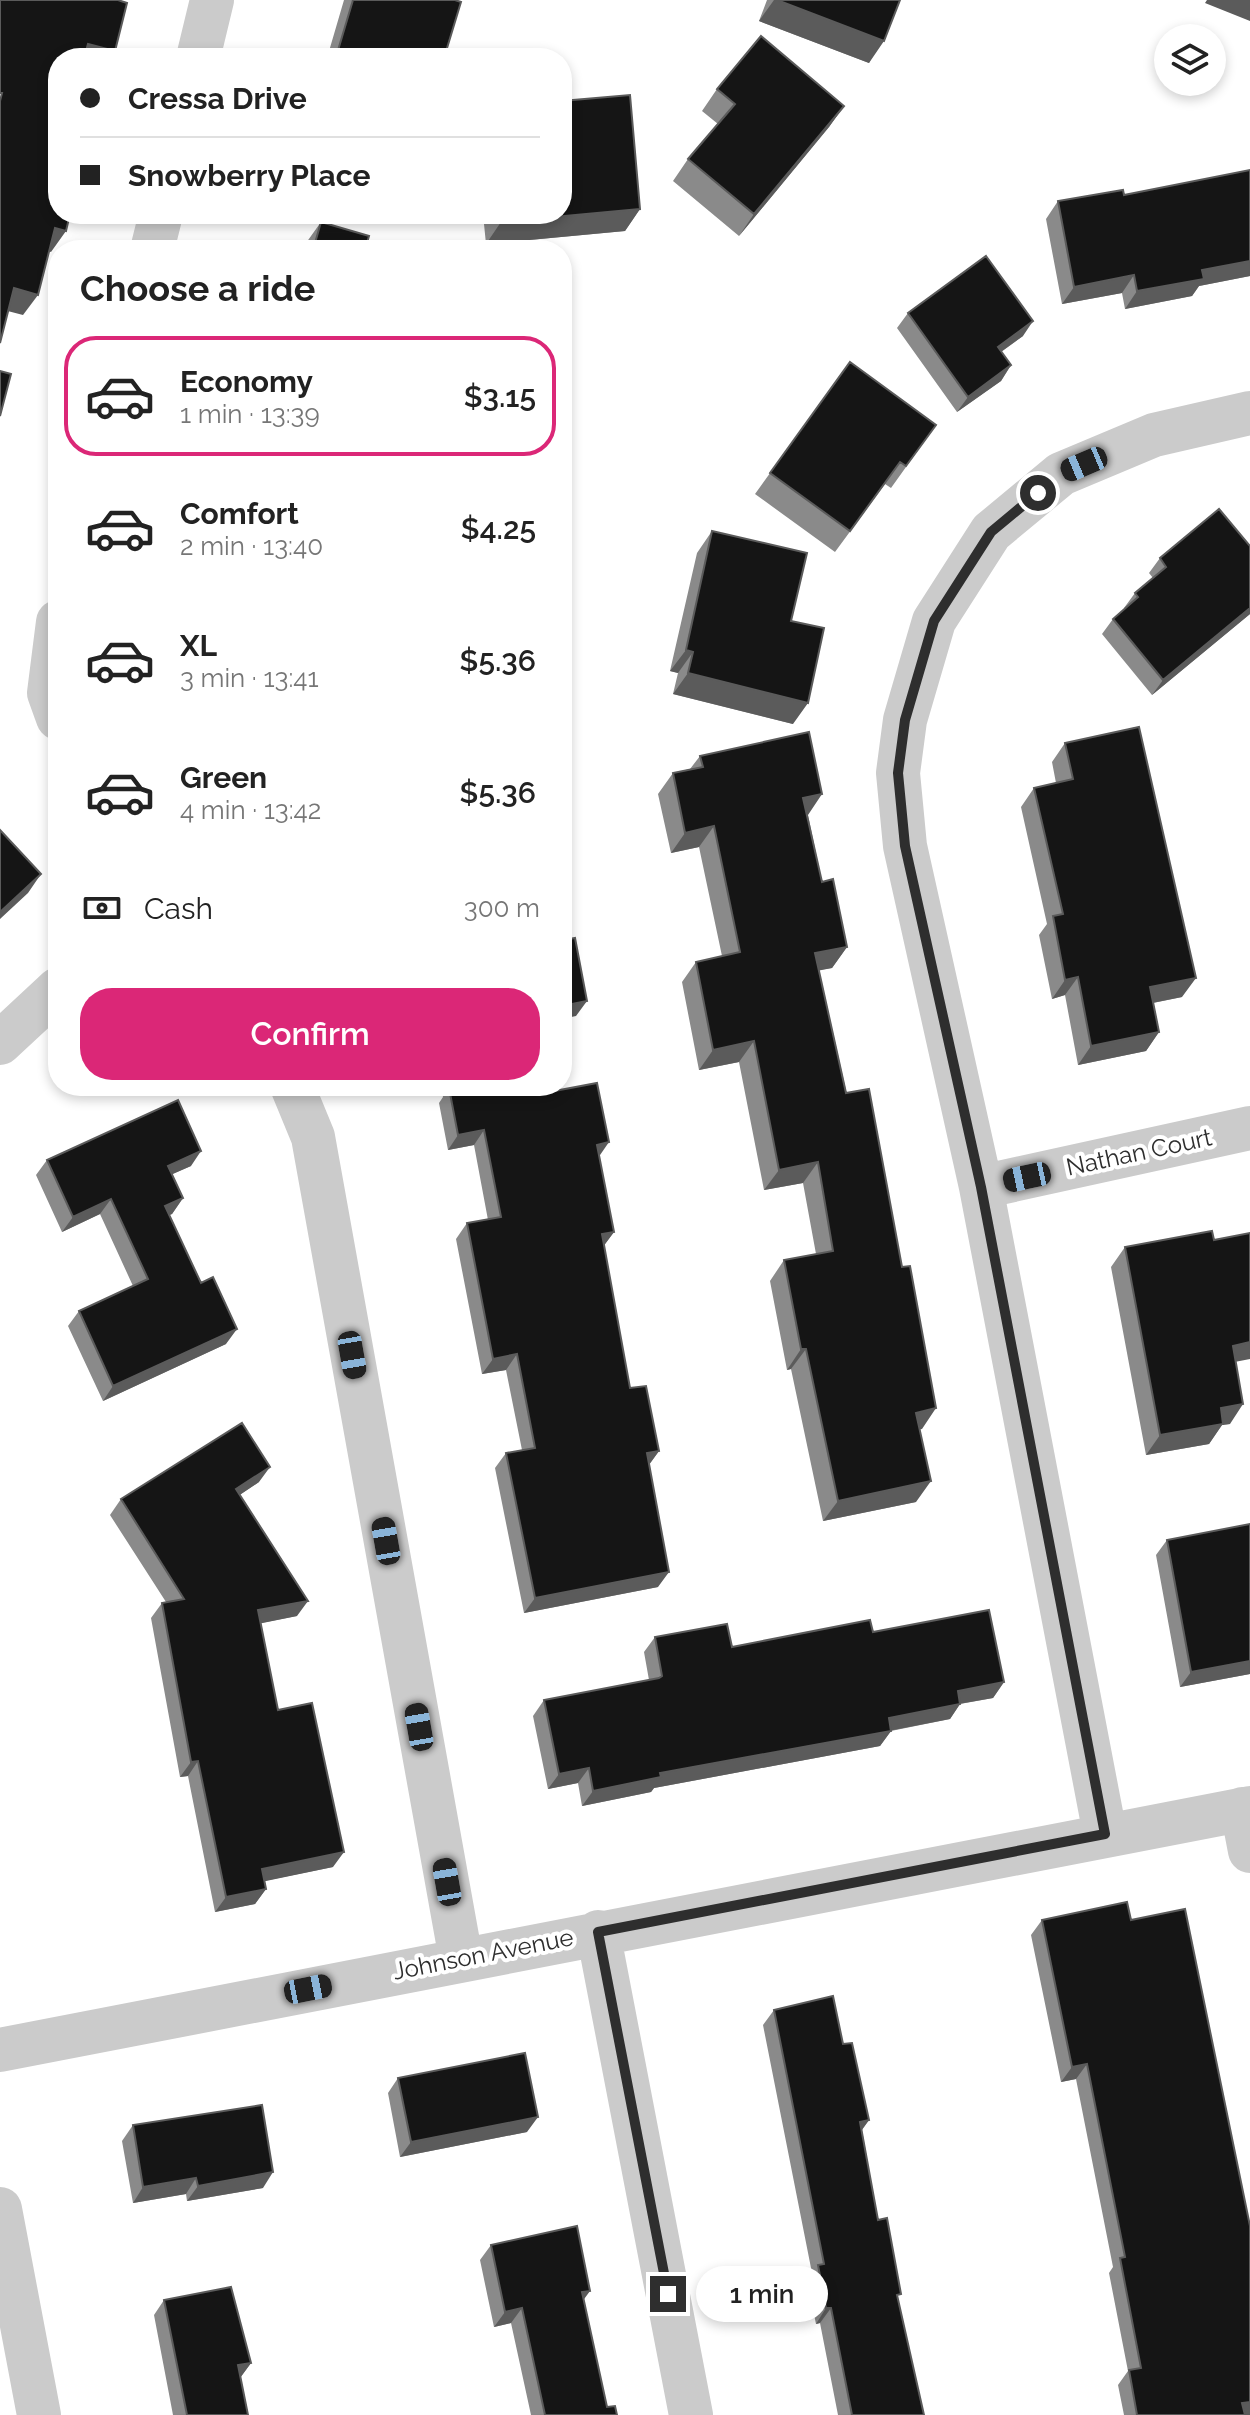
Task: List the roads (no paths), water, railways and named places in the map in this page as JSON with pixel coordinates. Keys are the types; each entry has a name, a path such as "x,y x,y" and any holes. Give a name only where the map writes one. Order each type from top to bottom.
{"street":[{"path":"200,48 212,0"},
{"path":"1105,1834 981,1187 905,846 898,773 905,720 934,621 991,532 1061,474 1154,435 1250,413"},
{"path":"0,1043 48,998"},
{"path":"296,1096 313,1137 461,1959"},
{"name":"Nathan Court","path":"981,1187 1250,1128"},
{"name":"Johnson Avenue","path":"0,2050 1105,1834 1247,1822"},
{"path":"598,1932 691,2415"},
{"path":"0,2209 39,2415"}]}
